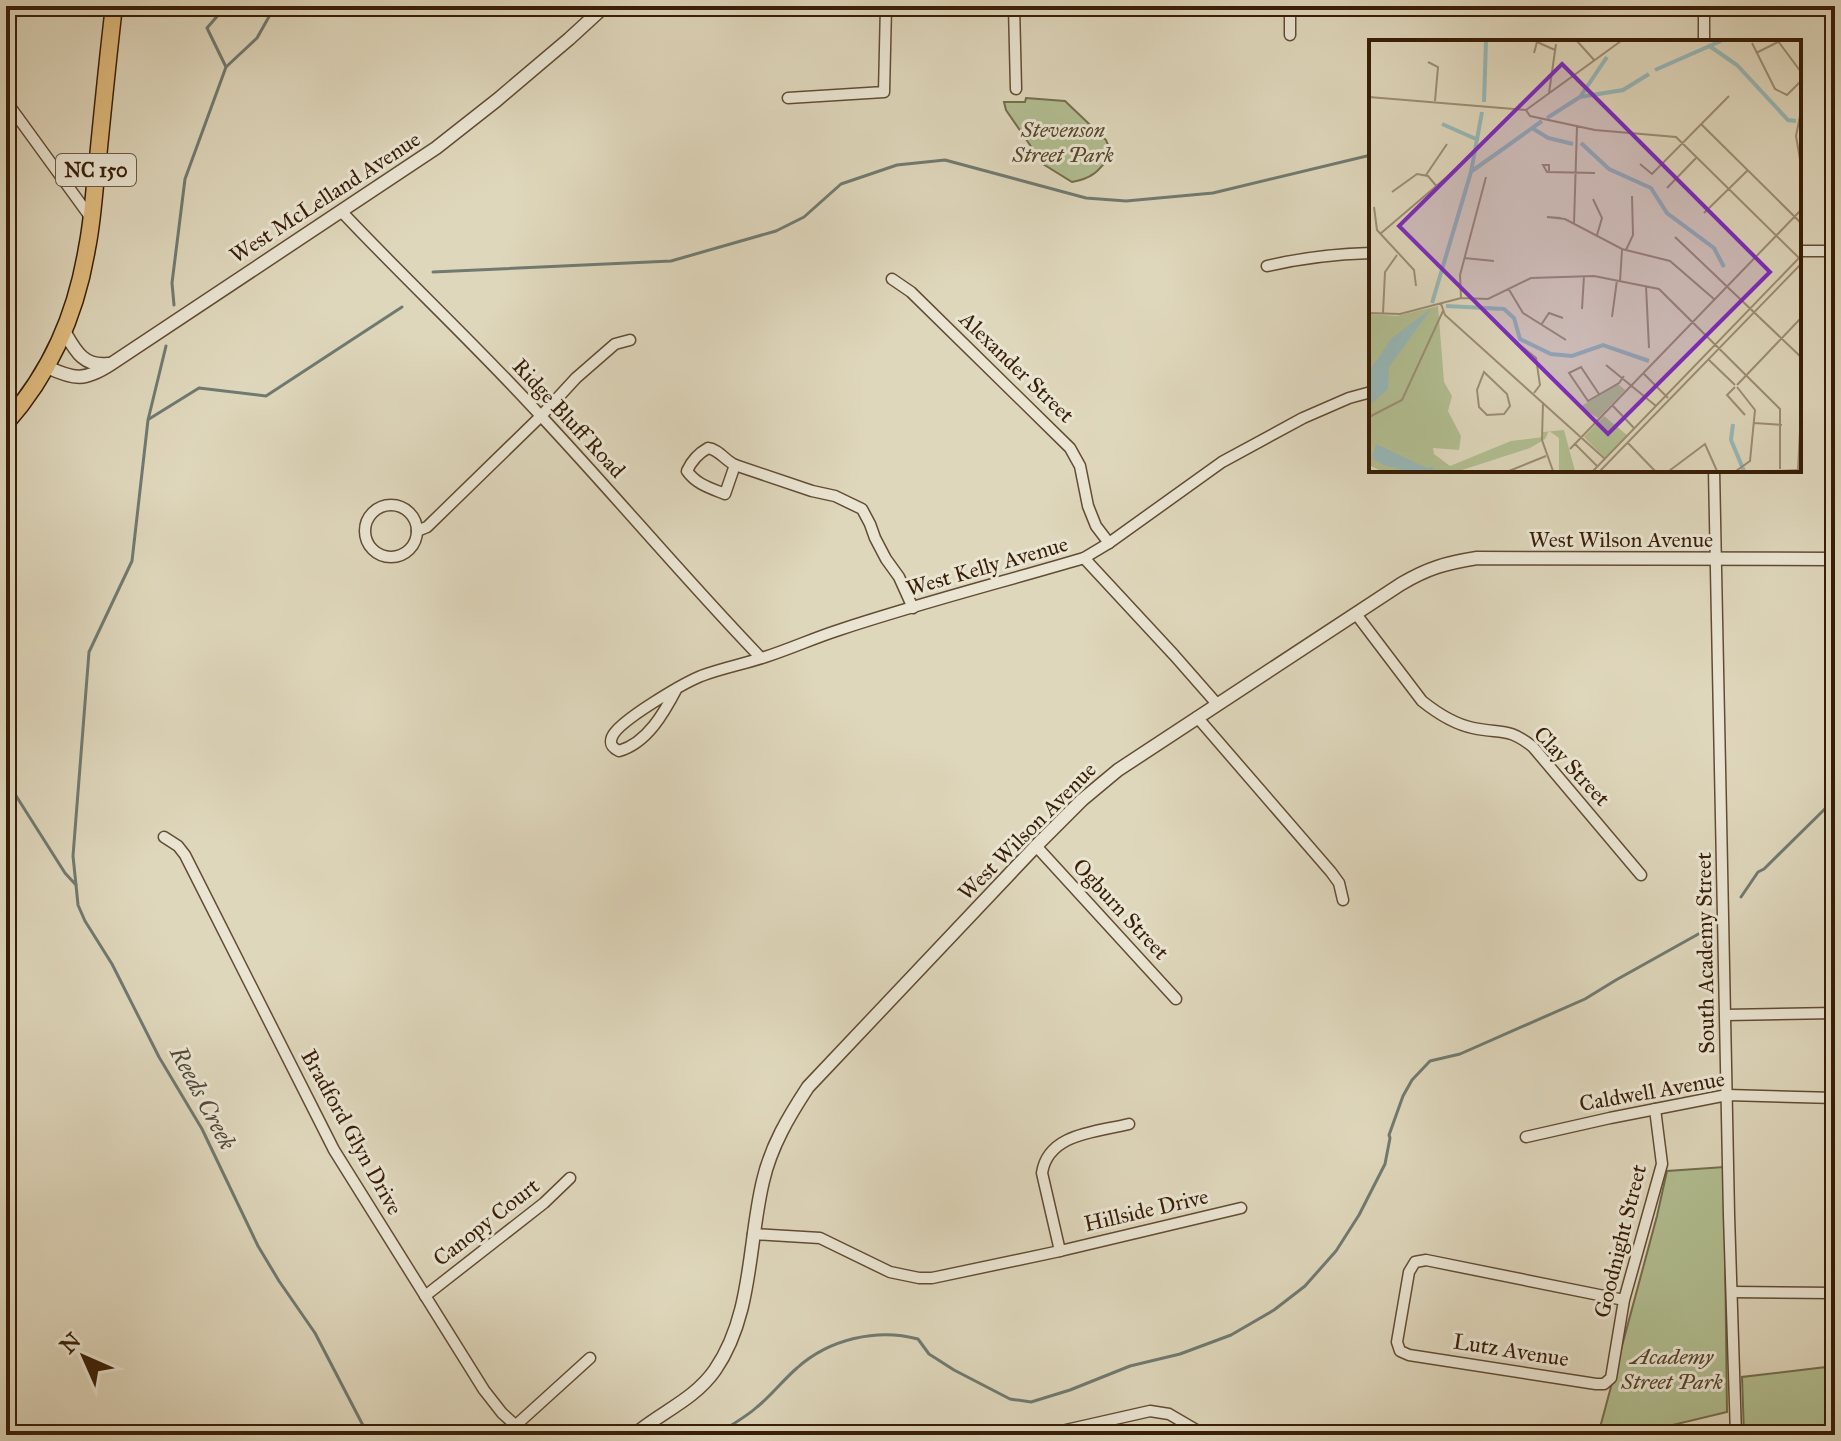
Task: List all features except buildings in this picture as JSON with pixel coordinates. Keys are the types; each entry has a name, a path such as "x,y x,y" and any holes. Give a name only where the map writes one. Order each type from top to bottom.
{"main road":[{"name":"NC 150","path":"6,423 47,367 64,331 81,276 91,218 114,6"}],"street":[{"name":"West McLelland Avenue","path":"47,367 70,377 86,377 111,364 436,148 605,6"},
{"path":"788,98 884,92 886,6"},
{"path":"1014,6 1016,89"},
{"path":"1290,6 1290,35"},
{"path":"1704,6 1704,40"},
{"path":"6,101 91,218"},
{"name":"Ridge Bluff Road","path":"341,211 541,416 761,658"},
{"path":"1801,251 1835,251"},
{"path":"1267,266 1324,256 1369,253"},
{"name":"Alexander Street","path":"892,279 911,292 1070,448 1080,466 1088,506 1096,526 1109,543"},
{"path":"64,331 83,360 94,364 111,364"},
{"path":"417,531 427,527 576,378 615,344 630,340"},
{"name":"West Kelly Avenue","path":"677,688 658,720 640,739 619,751 612,747 612,737 620,728 668,693 677,688 701,676 839,630 1084,558 1222,462 1303,418 1369,393"},
{"path":"735,465 725,494 703,485 687,471 702,451 713,449 735,465 835,496 862,509 913,608"},
{"name":"South Academy Street","path":"1714,472 1736,1435"},
{"path":"391,505 409,513 417,531 409,549 391,557 373,550 365,532 372,513 391,505"},
{"path":"1084,558 1217,704"},
{"name":"West Wilson Avenue","path":"634,1435 702,1386 727,1349 742,1306 763,1179 771,1154 808,1087 1036,846 1082,800 1118,770 1423,571 1447,563 1477,558 1835,559"},
{"name":"Clay Street","path":"1356,614 1422,701 1433,710 1471,727 1513,733 1533,747 1641,875"},
{"path":"1197,717 1331,872 1339,883 1343,900"},
{"name":"Bradford Glyn Drive","path":"164,837 185,855 334,1150 484,1390 526,1435"},
{"name":"Ogburn Street","path":"1036,846 1176,999"},
{"path":"1726,1015 1835,1013"},
{"name":"Caldwell Avenue","path":"1526,1137 1727,1095 1835,1098"},
{"name":"Goodnight Street","path":"1607,1381 1611,1378 1624,1300 1662,1164 1655,1109"},
{"name":"Hillside Drive","path":"1060,1251 1042,1173 1044,1162 1050,1152 1066,1139 1129,1124"},
{"name":"Canopy Court","path":"425,1296 544,1203 570,1178"},
{"name":"Hillside Drive","path":"753,1234 820,1238 890,1272 919,1278 949,1275 1060,1251 1241,1208"},
{"name":"Lutz Avenue","path":"1607,1381 1596,1384 1409,1355 1400,1351 1397,1342 1409,1272 1415,1262 1426,1260 1624,1300"},
{"path":"1732,1292 1835,1293"},
{"path":"515,1426 590,1358"},
{"path":"1066,1430 1150,1411 1169,1414 1205,1435"}],"green space":[{"name":"Stevenson Street Park","path":"1026,98 1065,101 1106,140 1112,154 1095,173 1072,182 1043,164 1006,110 1004,102 1025,102"},
{"name":"Academy Street Park","path":"1724,1167 1727,1412 1631,1435 1598,1435 1667,1171"},
{"path":"1835,1366 1835,1435 1744,1435 1742,1377"}],"waterway":[{"path":"226,6 207,28 226,67"},
{"path":"174,305 172,283 185,179 226,67 257,38 275,6"},
{"path":"433,272 671,261 776,231 804,217 841,184 897,165 945,160 1086,198 1126,201 1213,193 1369,155"},
{"path":"149,419 199,388 266,396 402,307"},
{"path":"76,885 73,856 89,652 132,561 148,420 166,346"},
{"name":"Reeds Creek","path":"6,780 65,873 76,885 78,905 85,921 112,964 159,1057 202,1129 258,1246 315,1333 368,1435"},
{"path":"1741,897 1758,872 1835,799"},
{"path":"716,1435 752,1411 810,1358 854,1338 886,1335 918,1339 929,1354 954,1370 1010,1399 1031,1402 1130,1366 1180,1354 1231,1335 1274,1310 1305,1286 1336,1251 1385,1164 1389,1135 1403,1096 1412,1080 1430,1061 1460,1054 1585,999 1702,932"}]}
